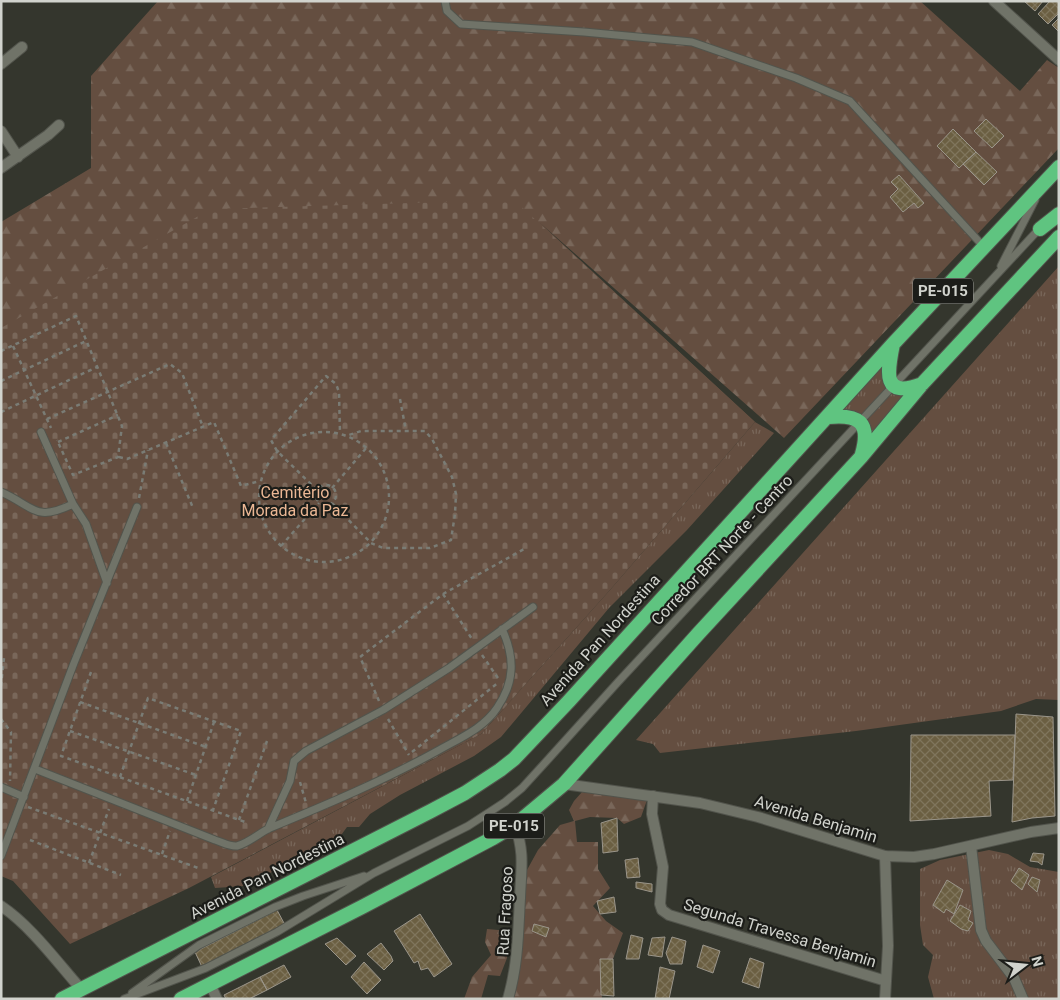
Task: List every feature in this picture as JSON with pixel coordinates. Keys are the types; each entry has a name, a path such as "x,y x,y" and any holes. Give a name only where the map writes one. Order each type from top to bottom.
{"highway":[{"name":"Avenida Pan Nordestina","path":"62,999 431,812 500,770 514,759 894,344 1059,167"},
{"path":"1040,229 1059,214"},
{"name":"PE-015","path":"181,999 371,902 515,825 564,784 698,634 861,457 922,384 1059,237"},
{"path":"894,344 889,372 894,386 902,390 922,384"},
{"path":"828,416 854,418 860,422 865,431 865,442 861,457"}],"street":[{"path":"994,1 1059,60"},
{"path":"1,64 22,47"},
{"path":"1,168 59,125"},
{"path":"1,131 18,157"},
{"name":"Avenida Benjamin","path":"564,784 700,803 728,809 885,856 914,857 1031,832 1059,828"},
{"name":"Segunda Travessa Benjamin","path":"653,796 652,814 663,867 660,904 662,910 669,915 886,981"},
{"name":"Rua Fragoso","path":"508,999 517,965 522,869 522,852 515,825"},
{"path":"971,846 981,930 986,941 1014,978 1023,999"},
{"path":"885,856 888,946 885,997"},
{"path":"1,906 9,911 34,936 81,990"},
{"path":"210,984 217,999"}],"lane":[{"path":"446,1 447,11 461,24 584,32 692,42 796,78 850,100 984,247"},
{"path":"997,275 1042,186"},
{"name":"Corredor BRT Norte - Centro","path":"124,999 206,968 268,937 374,873 482,818 522,788 1059,207"},
{"path":"41,432 72,504 86,524 108,583"},
{"path":"1,492 43,514 54,512 72,504"},
{"path":"1,856 36,768 74,663 108,583 137,507"},
{"path":"268,829 290,781 294,761 306,750 383,710 449,668 533,607"},
{"path":"36,768 234,846 415,764 469,734 487,720 497,708 511,682 510,646 502,629"},
{"path":"1,787 24,797"},
{"name":"Corredor BRT Norte - Centro","path":"124,999 199,945 275,907 374,873"}],"path":[{"path":"1,351 76,316 122,426 118,457"},
{"path":"1,381 86,341"},
{"path":"13,346 73,475 118,457 127,459 214,422 241,486 260,482"},
{"path":"47,419 170,364 182,373 203,427"},
{"path":"1,412 97,367"},
{"path":"317,490 278,451 271,440 326,376 336,384 339,392 340,433"},
{"path":"400,399 406,431"},
{"path":"58,442 118,416"},
{"path":"325,431 340,433 367,447 383,468 389,494 386,520 372,543 351,557 327,563 302,559 281,546 269,533 262,517 259,499 260,482 267,465 278,451 289,441 310,433 325,431"},
{"path":"332,503 372,543 383,548 430,548 451,540 456,494 452,477 432,439 424,431 361,431 347,436"},
{"path":"166,443 193,508"},
{"path":"332,488 367,447"},
{"path":"137,507 148,450"},
{"path":"327,485 332,488 335,492 335,498 332,503 328,505 319,503 316,499 317,490 321,486 327,485"},
{"path":"281,546 319,503"},
{"path":"360,656 443,594 526,548"},
{"path":"1,686 4,658"},
{"path":"91,672 61,756 245,822"},
{"path":"408,755 500,681 511,682"},
{"path":"120,777 148,698 241,731 213,810"},
{"path":"80,702 206,746"},
{"path":"1,719 11,732 9,790"},
{"path":"187,801 214,722"},
{"path":"70,731 196,776"},
{"path":"239,820 267,741"},
{"path":"294,761 309,813"},
{"path":"89,863 111,803"},
{"path":"21,805 200,869"},
{"path":"162,855 172,825"},
{"path":"30,840 121,875"}],"green space":[{"path":"158,1 920,1 1020,91 1047,60 1059,68 1059,148 784,438 539,222 755,422 1,332 1,222 91,168 91,76"},
{"name":"Cemitério Morada da Paz","path":"514,200 755,422 610,590 481,734 189,888 70,944 13,881 1,876 1,328 211,209"},
{"path":"1059,266 1059,700 1036,699 1001,711 856,731 660,753 653,744 636,740"},
{"path":"893,344 890,379 922,384 861,457 860,422 828,417"},
{"path":"755,422 774,433 687,530 609,608 501,737 474,756 400,795 370,814 359,827 347,827 339,838 244,886 215,888 211,877 481,734 610,590"},
{"path":"582,792 647,800 641,817 624,824 617,818 590,817 575,821 577,842 598,842 598,869 610,888 593,906 606,921 623,933 613,959 600,959 602,999 508,999 524,903 527,870 538,850 560,825 574,821 569,810"},
{"path":"989,850 1008,854 1030,867 1059,872 1059,999 934,999 928,977 933,955 923,945 920,925 920,869 940,860"},
{"path":"487,929 509,931 507,958 500,976 488,975 481,999 464,999 472,977 491,955 485,942"}],"building":[{"path":"1024,1 1043,1 1035,11"},
{"path":"1050,1 1059,1 1059,13 1048,24 1038,14"},
{"path":"1059,18 1059,32 1052,25"},
{"path":"986,119 1004,136 992,148 974,131"},
{"path":"953,129 976,152 959,168 937,146"},
{"path":"976,152 997,172 984,185 963,164"},
{"path":"899,175 924,203 918,208 914,203 903,212 890,197 898,189 891,182"},
{"path":"1016,714 1053,717 1055,816 1012,822"},
{"path":"911,735 1015,735 1013,780 989,781 991,816 910,821"},
{"path":"617,818 618,851 603,853 601,823"},
{"path":"1033,853 1044,854 1042,865 1038,862 1030,861"},
{"path":"638,858 640,877 627,878 625,860"},
{"path":"1019,868 1029,875 1022,890 1011,881"},
{"path":"1032,877 1040,880 1037,892 1028,884"},
{"path":"947,880 963,890 954,914 946,909 944,913 933,905"},
{"path":"636,882 652,884 652,892 636,888"},
{"path":"614,897 616,912 600,914 597,901"},
{"path":"960,905 971,911 968,920 973,923 968,931 961,929 950,921"},
{"path":"277,910 285,925 202,967 195,952"},
{"path":"420,914 452,964 434,977 428,968 421,970 418,961 414,963 394,931"},
{"path":"534,924 549,928 546,937 532,931"},
{"path":"631,935 643,938 639,959 626,959"},
{"path":"665,937 662,957 648,955 652,938"},
{"path":"672,937 686,941 682,964 670,964 666,953"},
{"path":"337,938 356,956 346,965 325,944"},
{"path":"381,943 393,961 384,970 367,954"},
{"path":"703,945 720,951 713,973 697,967"},
{"path":"750,958 764,963 759,988 742,982"},
{"path":"600,959 613,959 614,996 601,995"},
{"path":"364,962 381,980 367,994 351,977"},
{"path":"284,965 291,977 267,990 260,977"},
{"path":"660,967 675,971 669,999 655,999"},
{"path":"260,977 267,990 249,999 226,999 224,995"}]}
